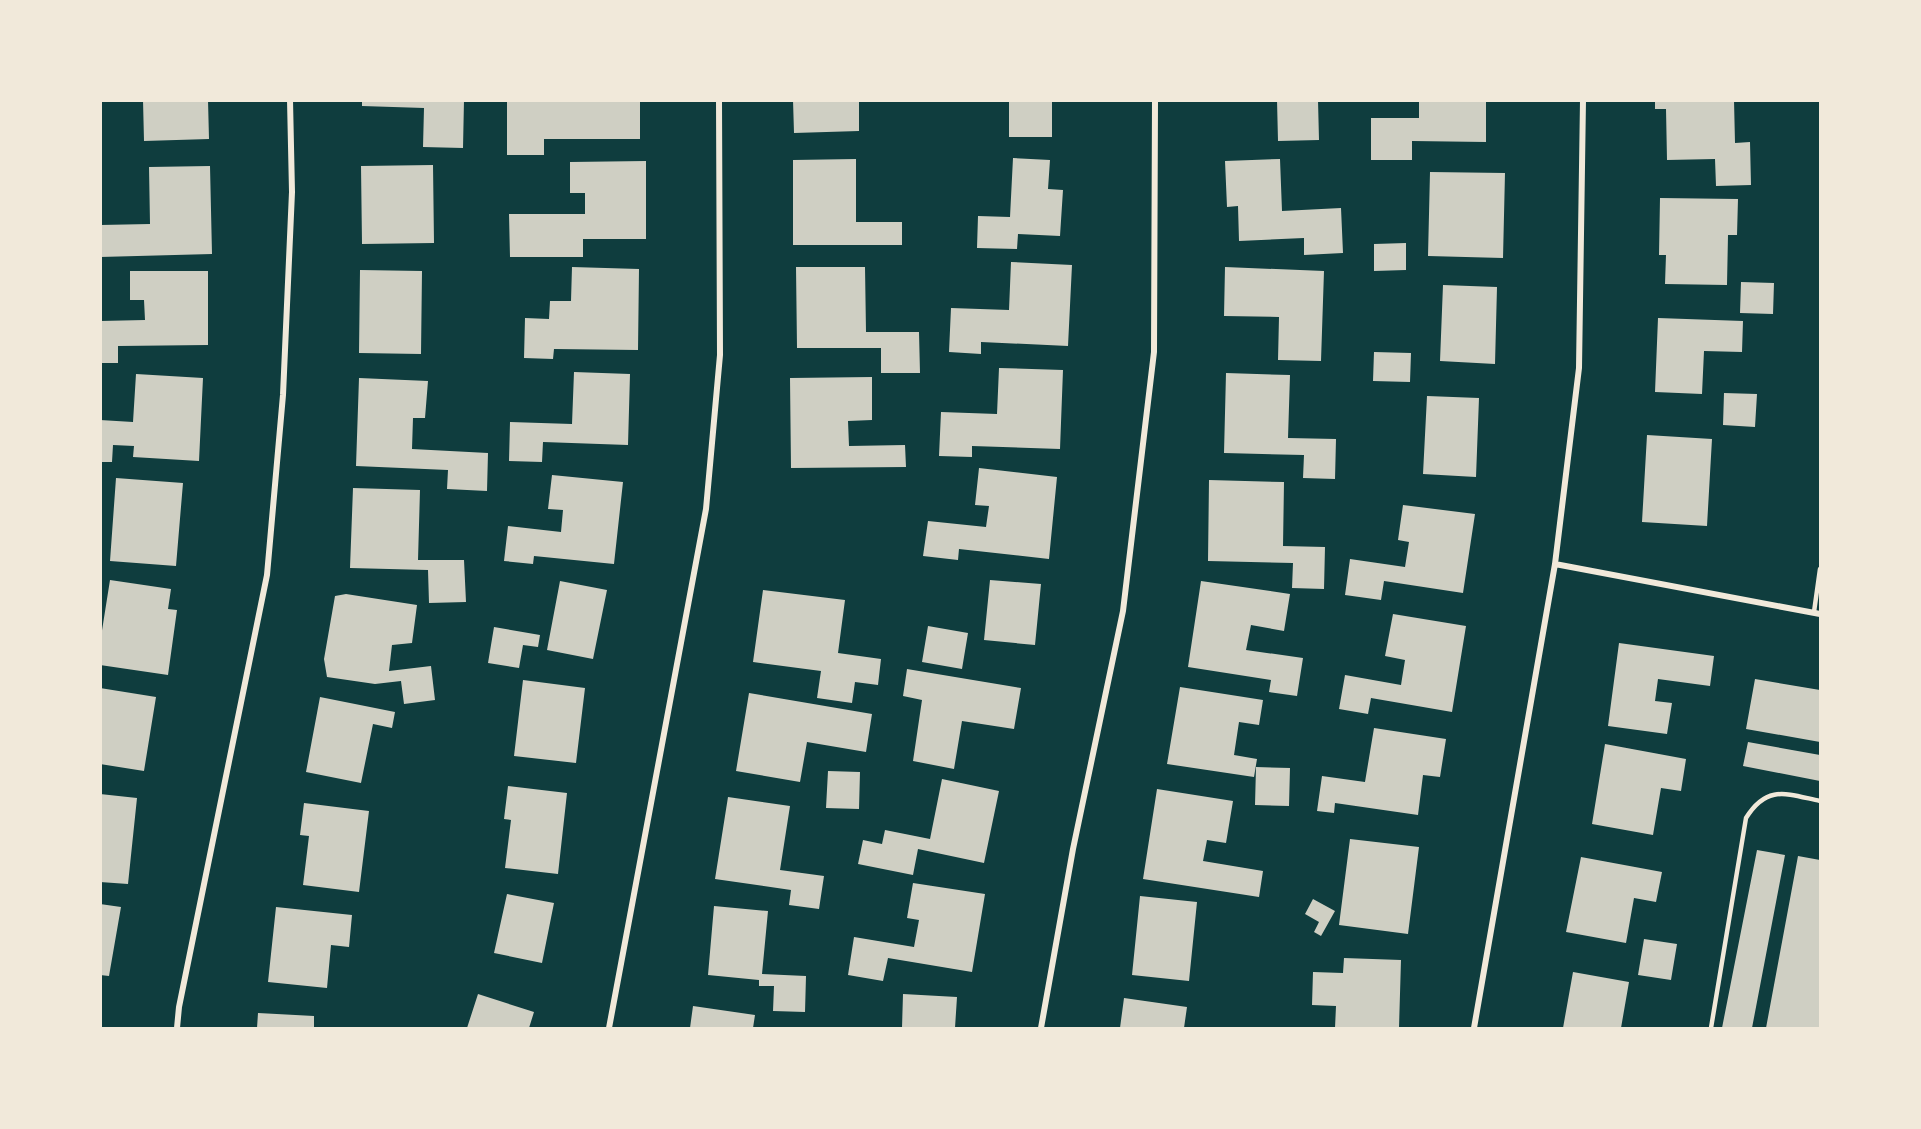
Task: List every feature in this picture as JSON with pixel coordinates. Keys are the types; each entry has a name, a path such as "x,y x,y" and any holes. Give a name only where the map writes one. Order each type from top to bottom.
{"street":[{"path":"177,1029 267,575 284,395 292,192 290,100"},
{"path":"609,1029 706,509 720,355 719,100"},
{"path":"1041,1029 1073,849 1123,611 1154,352 1155,100"},
{"path":"1474,1029 1555,564 1579,369 1583,100"},
{"path":"1555,564 1817,613"}],"lane":[{"path":"1817,613 1821,569"},
{"path":"1711,1029 1746,818 1756,803 1770,795 1787,795 1821,801"}],"building":[{"path":"143,100 208,100 209,139 144,141"},
{"path":"362,100 464,100 463,148 423,147 424,108 362,106"},
{"path":"507,100 640,100 640,139 544,139 544,155 507,155"},
{"path":"793,100 859,100 859,131 794,133"},
{"path":"1009,100 1052,100 1052,137 1009,137"},
{"path":"1277,100 1318,100 1319,140 1278,141"},
{"path":"1419,100 1486,100 1486,142 1412,141 1412,160 1371,160 1371,118 1419,118"},
{"path":"1655,100 1734,100 1735,143 1750,142 1751,185 1716,186 1715,159 1667,160 1666,109 1655,109"},
{"path":"1013,158 1050,160 1048,189 1063,190 1060,236 1018,234 1017,249 977,248 978,216 1010,217"},
{"path":"856,159 856,222 902,222 902,245 793,245 793,160"},
{"path":"1280,159 1282,211 1341,208 1343,253 1304,255 1304,238 1239,241 1238,206 1227,207 1225,161"},
{"path":"646,161 646,239 583,239 583,257 510,257 509,214 585,214 585,193 570,193 570,162"},
{"path":"433,165 434,243 362,244 361,166"},
{"path":"210,166 212,254 100,257 100,225 150,224 149,167"},
{"path":"1430,172 1505,173 1503,258 1428,256"},
{"path":"1660,198 1738,199 1737,235 1728,235 1727,285 1665,284 1666,255 1659,255"},
{"path":"1406,243 1406,270 1374,271 1374,244"},
{"path":"1011,262 1072,265 1068,346 981,342 981,354 949,352 951,308 1009,310"},
{"path":"572,267 639,269 638,350 554,349 553,359 524,358 525,318 549,319 550,301 571,301"},
{"path":"796,267 865,267 866,332 919,332 920,373 881,373 881,348 797,348"},
{"path":"1225,267 1324,271 1321,361 1278,360 1279,317 1224,316"},
{"path":"360,270 422,271 421,354 359,353"},
{"path":"130,271 208,271 208,345 118,346 118,363 100,363 100,321 145,320 144,300 130,300"},
{"path":"1741,282 1774,283 1773,314 1740,313"},
{"path":"1443,285 1497,287 1495,364 1440,361"},
{"path":"1658,318 1743,321 1742,352 1704,351 1702,394 1655,392"},
{"path":"1374,352 1411,353 1410,382 1373,381"},
{"path":"999,368 1063,370 1060,449 972,446 972,457 939,456 941,412 997,414"},
{"path":"574,372 630,374 628,445 543,442 542,462 509,461 510,422 572,424"},
{"path":"1226,373 1290,375 1288,438 1336,439 1335,479 1303,478 1304,455 1224,453"},
{"path":"136,374 203,378 199,461 133,457 134,446 113,445 112,462 100,462 100,420 133,422"},
{"path":"872,377 872,420 848,421 849,446 905,445 906,467 791,468 790,378"},
{"path":"359,378 428,381 425,418 413,418 412,449 488,453 487,491 447,489 448,470 356,466"},
{"path":"1724,393 1757,394 1755,427 1723,425"},
{"path":"1427,396 1479,398 1476,477 1423,474"},
{"path":"1647,435 1712,439 1707,526 1642,522"},
{"path":"979,468 1057,477 1049,559 959,549 958,560 923,556 928,521 986,527 989,506 975,505"},
{"path":"552,475 623,482 614,564 534,556 533,564 504,561 508,526 561,532 563,510 548,509"},
{"path":"116,478 183,483 176,566 110,561"},
{"path":"1209,480 1284,482 1283,546 1325,547 1324,589 1292,588 1293,563 1208,561"},
{"path":"353,488 420,490 418,560 464,560 466,602 429,603 428,570 350,568"},
{"path":"1403,505 1475,514 1463,593 1384,581 1381,600 1345,595 1350,559 1405,567 1409,542 1398,540"},
{"path":"110,580 171,589 168,609 177,610 168,675 100,665 100,643"},
{"path":"990,580 1041,584 1035,645 984,640"},
{"path":"560,581 607,590 593,659 547,650"},
{"path":"1201,581 1290,594 1284,631 1251,625 1246,650 1303,658 1297,696 1269,692 1271,680 1188,667"},
{"path":"763,590 845,600 838,653 881,659 878,685 855,682 852,703 817,698 821,671 753,662"},
{"path":"346,594 417,605 412,643 392,645 389,671 431,666 435,700 404,704 401,681 375,684 327,677 324,659 335,596"},
{"path":"1393,614 1466,626 1452,712 1371,698 1368,714 1339,709 1345,675 1401,685 1405,660 1385,656"},
{"path":"928,626 968,633 962,669 922,662"},
{"path":"494,627 540,635 538,647 523,645 519,668 488,663"},
{"path":"1619,643 1714,656 1710,686 1658,679 1655,701 1672,703 1667,734 1608,726"},
{"path":"907,669 1021,688 1014,729 962,721 954,769 913,761 922,700 903,696"},
{"path":"1755,679 1820,690 1820,742 1746,729"},
{"path":"523,680 585,688 576,763 514,756"},
{"path":"1180,687 1263,700 1259,725 1239,722 1234,755 1257,759 1254,777 1167,764"},
{"path":"100,688 156,697 144,771 100,764"},
{"path":"749,693 872,714 866,752 807,742 800,782 736,771"},
{"path":"320,697 395,712 392,728 373,724 361,783 306,772"},
{"path":"1374,728 1446,739 1440,777 1423,775 1418,815 1335,803 1334,813 1317,811 1322,776 1365,782"},
{"path":"1748,742 1820,755 1820,781 1743,766"},
{"path":"1605,744 1686,759 1681,791 1661,788 1653,835 1592,824"},
{"path":"1256,767 1290,768 1289,806 1255,805"},
{"path":"828,771 860,772 859,809 826,808"},
{"path":"942,779 999,791 984,863 918,849 913,875 858,864 863,840 882,844 885,830 930,839"},
{"path":"508,786 567,793 558,874 505,868 511,820 504,819"},
{"path":"1157,789 1233,801 1226,843 1207,840 1203,861 1263,871 1259,897 1143,879"},
{"path":"100,794 137,798 128,884 100,882"},
{"path":"728,797 790,806 780,870 824,876 819,909 789,905 791,890 715,879"},
{"path":"304,803 369,811 359,892 303,885 309,836 300,835"},
{"path":"1350,839 1419,847 1408,934 1339,925"},
{"path":"1757,850 1785,855 1752,1028 1722,1028"},
{"path":"1798,856 1820,860 1820,1028 1766,1028"},
{"path":"1581,857 1662,872 1656,902 1634,898 1626,943 1566,932"},
{"path":"913,883 985,894 972,972 888,958 883,981 848,975 854,937 914,947 919,920 907,918"},
{"path":"507,894 554,903 542,963 494,953"},
{"path":"1140,896 1197,902 1189,981 1132,975"},
{"path":"1313,899 1335,911 1321,936 1314,932 1319,922 1305,914"},
{"path":"100,904 121,907 109,976 100,975"},
{"path":"714,906 768,911 762,974 806,976 805,1012 773,1011 774,986 759,986 759,980 708,975"},
{"path":"276,907 352,915 349,947 331,945 327,988 268,982"},
{"path":"1644,939 1677,944 1671,980 1638,975"},
{"path":"1344,958 1401,960 1399,1028 1335,1028 1336,1006 1312,1005 1313,972 1343,973"},
{"path":"1573,972 1629,982 1621,1028 1563,1028"},
{"path":"478,994 534,1012 529,1028 467,1028"},
{"path":"903,994 957,997 955,1028 902,1028"},
{"path":"1124,998 1187,1007 1184,1028 1120,1028"},
{"path":"693,1006 755,1015 753,1028 690,1028"},
{"path":"258,1013 314,1016 314,1028 257,1028"}]}
